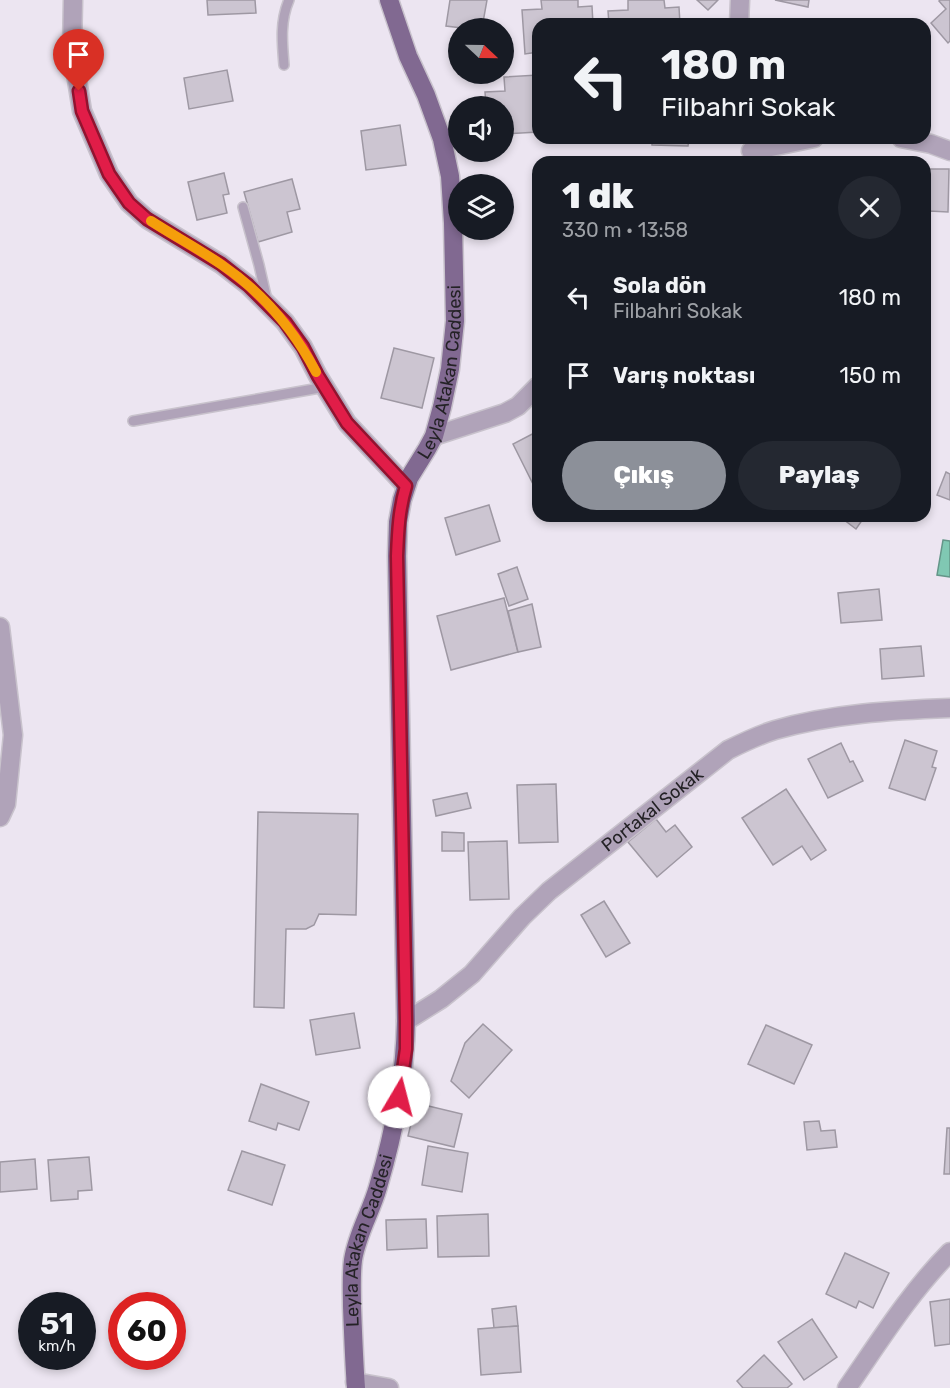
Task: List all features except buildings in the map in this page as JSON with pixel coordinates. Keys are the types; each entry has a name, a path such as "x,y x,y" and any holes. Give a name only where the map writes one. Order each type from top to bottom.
{"main road":[{"name":"Leyla Atakan Caddesi","path":"356,1385 352,1314 353,1262 356,1245 378,1190 390,1145 406,1049 398,522 409,478 434,436 450,369 455,321 450,176 442,139 426,95 408,56 389,0"}],"street":[{"path":"73,0 72,49 82,111 109,174 129,203 147,219 221,264 248,285 285,322 303,347 347,423 406,486"},
{"path":"739,18 740,0"},
{"path":"749,150 782,144"},
{"path":"931,144 950,151"},
{"path":"434,436 504,413 518,406 532,392"},
{"path":"0,627 13,735 6,804 0,817"},
{"name":"Portakal Sokak","path":"406,1021 441,999 472,974 522,917 549,891 729,750 760,735 803,723 846,716 950,708"},
{"path":"847,1388 925,1279 950,1252"},
{"path":"356,1385 389,1388"}],"lane":[{"path":"284,65 281,29 284,11 289,0"},
{"path":"243,207 259,264 267,304"},
{"path":"134,421 325,387"}],"shaded area":[{"path":"943,540 950,541 950,577 937,575"}],"slow traffic":[{"path":"151,221 221,264 248,285 285,322 303,347 316,372"}],"route":[{"path":"79,91 82,111 109,174 129,203 147,219 221,264 248,285 285,322 303,347 347,423 406,486 398,522 397,556 406,1021 406,1049 399,1097"}]}
